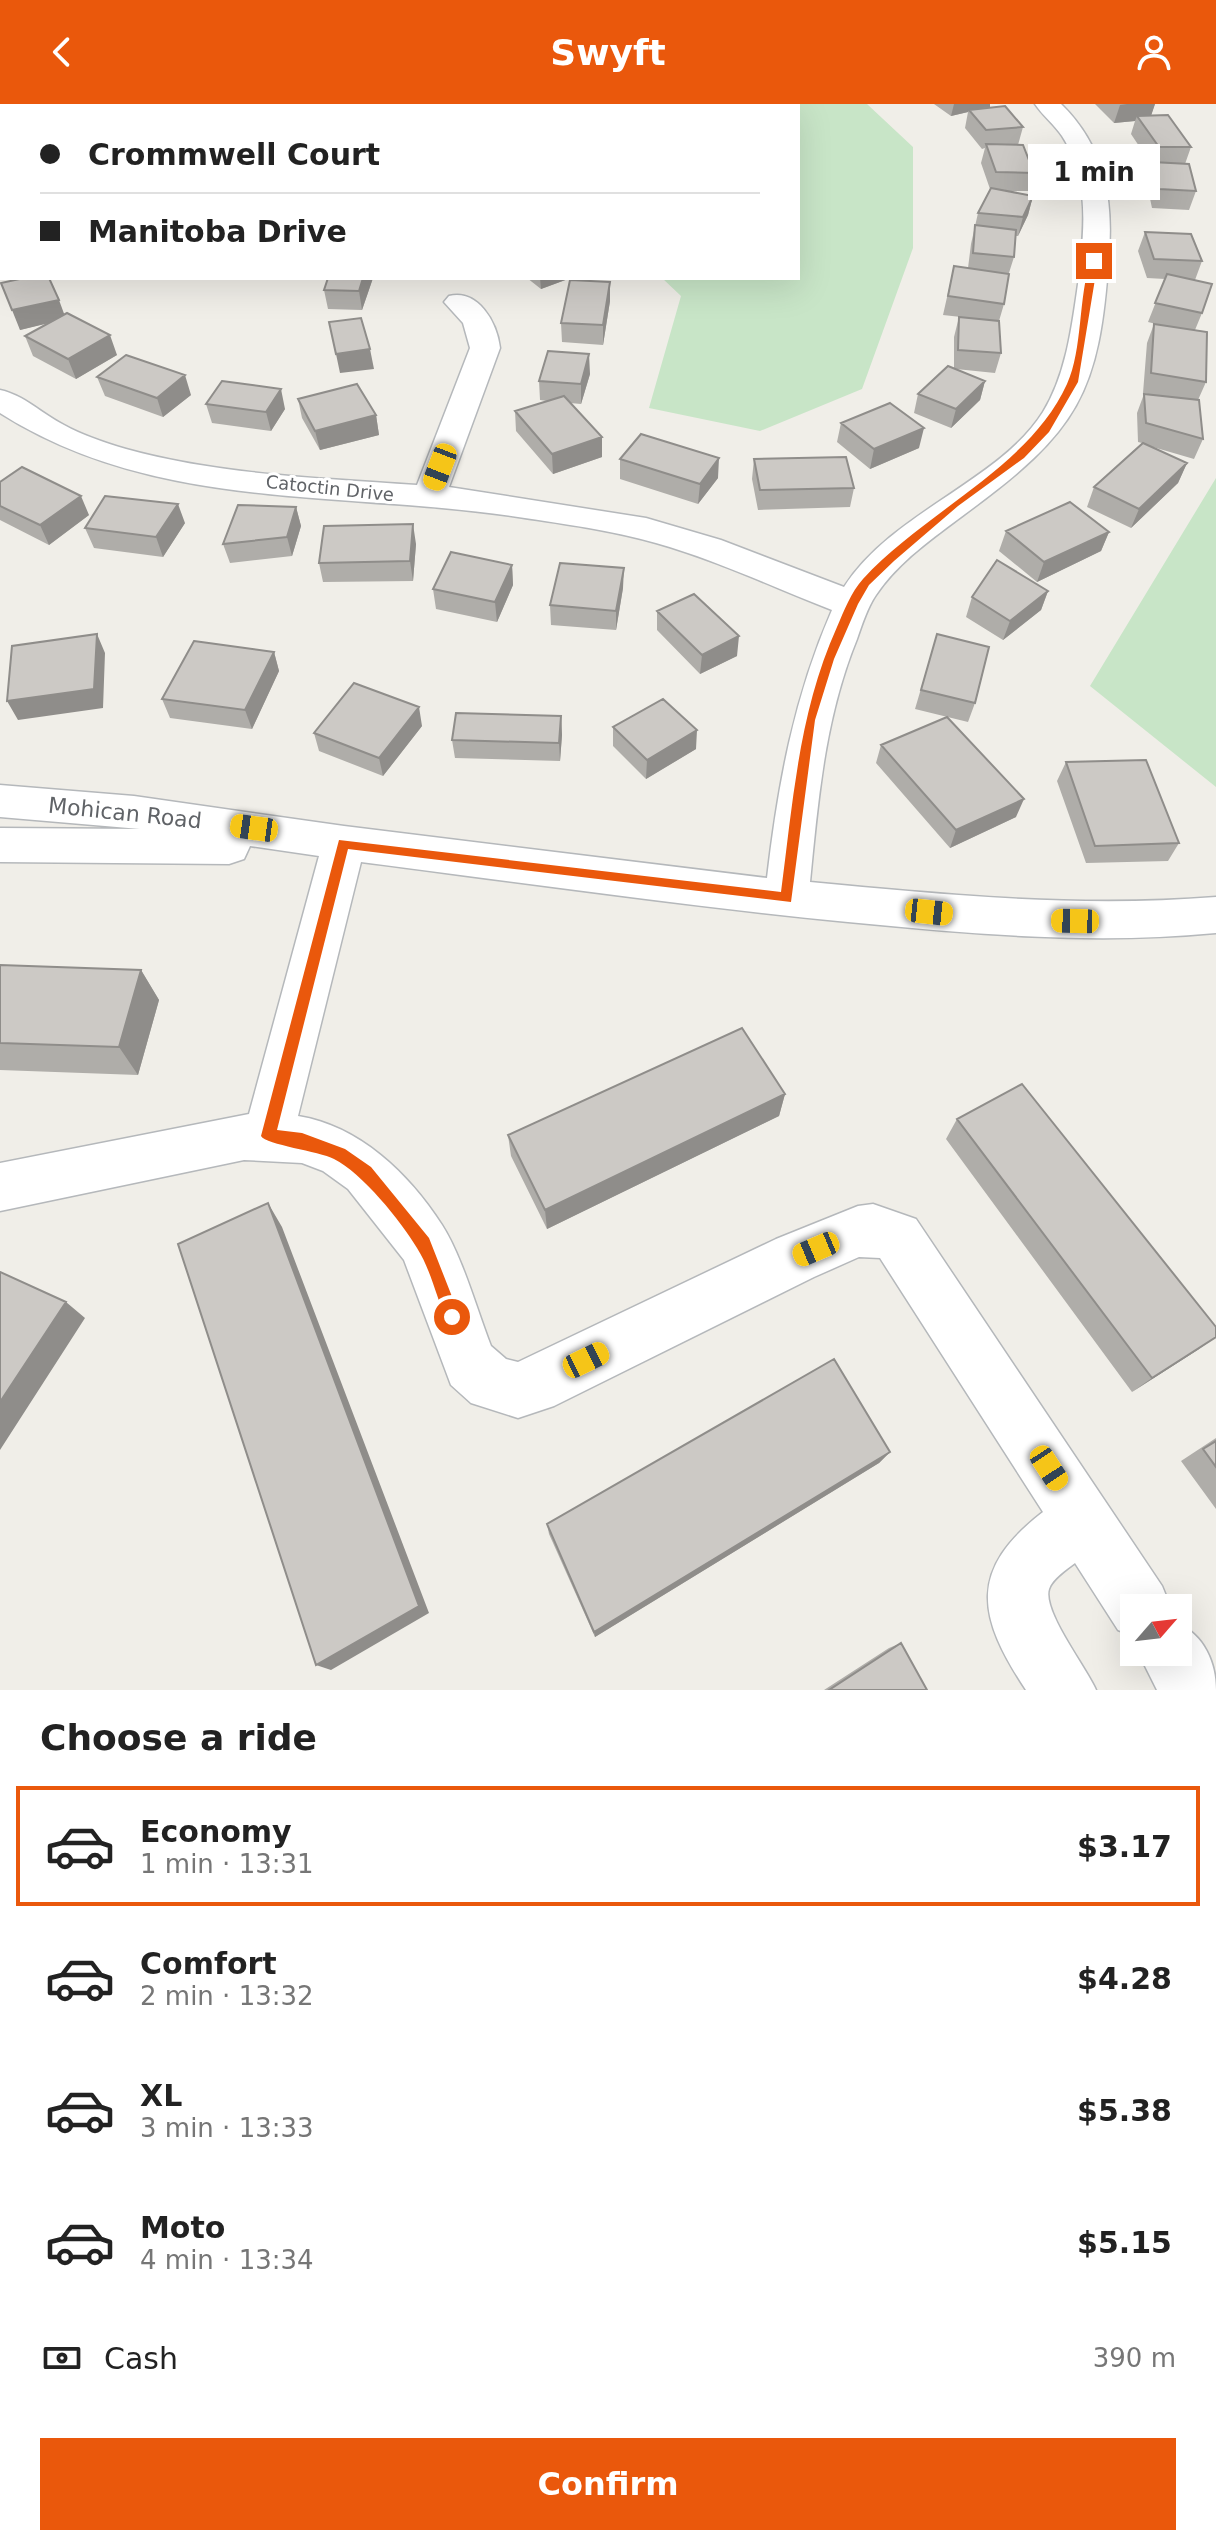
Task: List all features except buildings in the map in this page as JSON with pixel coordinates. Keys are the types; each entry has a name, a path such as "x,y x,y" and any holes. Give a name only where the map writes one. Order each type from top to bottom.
{"street":[{"path":"787,898 810,720 828,659 853,604 865,583 890,559 1020,455 1046,430 1073,382 1092,286 1096,190 1077,138 1047,104"},
{"path":"429,497 485,348 484,333 478,319 459,302"},
{"name":"Catoctin Drive","path":"0,399 20,415 58,435 102,452 162,468 569,515 686,540 853,604"},
{"name":"Mohican Road","path":"0,801 134,812 344,843 787,898 1014,920 1136,922 1216,915"},
{"path":"268,1136 344,843"},
{"name":"Mohican Road","path":"0,845 196,848 344,843"},
{"path":"0,1187 244,1137 268,1136 315,1144 340,1154 366,1172 424,1244 471,1365 491,1383 518,1390 534,1386 795,1258 858,1232 873,1230 897,1237 1131,1594"},
{"path":"1064,1690 1021,1622 1017,1590 1027,1565 1082,1519"},
{"path":"1178,1666 1194,1690"}],"green space":[{"path":"800,104 867,104 913,147 913,248 862,389 760,431 649,408 681,296 664,280 800,280"},
{"path":"1216,478 1216,787 1090,686"}],"route":[{"path":"452,1317 424,1244 366,1172 340,1154 302,1140 268,1136 344,843 787,898 804,747 810,720 828,659 853,604 865,583 890,559 1020,455 1046,430 1061,409 1073,382 1094,261"}]}
